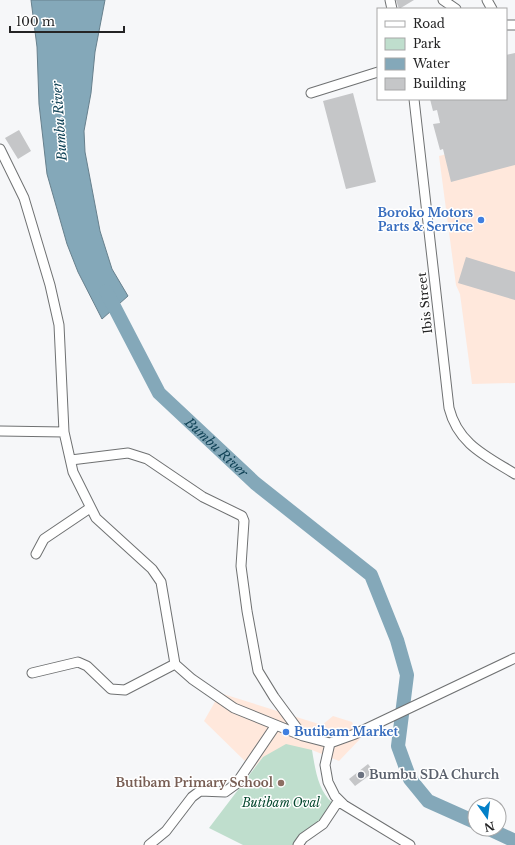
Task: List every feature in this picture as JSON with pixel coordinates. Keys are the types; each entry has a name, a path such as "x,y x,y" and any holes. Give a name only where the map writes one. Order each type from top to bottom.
{"street":[{"path":"443,0 455,8"},
{"path":"311,93 377,72"},
{"name":"Ibis Street","path":"414,100 449,408 457,430 471,445 515,474"},
{"path":"0,149 4,168 24,198 50,285 59,325 64,432 73,472 96,518 116,538 152,569 161,582 175,664 234,708 303,736 330,743 355,734 438,696 515,658"},
{"path":"0,431 64,432"},
{"path":"71,460 128,453 147,459 203,497 242,516 244,521 241,566 247,611 258,670 274,697 303,736"},
{"path":"36,554 44,539 90,508"},
{"path":"32,673 78,662 87,666 111,689 125,690 175,664"},
{"path":"149,845 166,831 192,797 200,791 225,792 236,784 276,725"},
{"path":"330,743 324,765 328,782 335,796 344,805 410,845"},
{"path":"298,845 303,838 323,824 339,800"}],"shaded area":[{"name":"Boroko Motors Parts & Service","path":"515,137 515,383 472,384 460,294 456,285 439,156"},
{"name":"Butibam Market","path":"220,693 322,725 333,716 352,722 360,739 339,761 312,750 263,757 253,769 204,721"}],"green space":[{"name":"Butibam Oval","path":"286,744 312,750 318,779 324,793 333,803 304,845 243,845 209,828 263,757"}],"water":[{"path":"31,0 105,0 95,52 91,93 84,131 85,152 100,231 112,269 128,296 102,319 78,272 67,244 47,174 39,104 37,47"}],"building":[{"path":"396,0 414,0 401,8 399,8"},
{"path":"515,53 515,165 451,182 443,149 440,150 433,124 440,123 437,110 433,111 430,100 507,100 507,55"},
{"path":"353,93 376,182 346,189 323,101"},
{"path":"19,130 31,151 18,159 5,138"},
{"path":"466,257 515,272 515,300 458,283"},
{"name":"Bumbu SDA Church","path":"368,764 374,772 355,786 349,779"}],"waterway":[{"name":"Bumbu River","path":"106,291 159,393 255,483 371,575 397,640 407,675 398,746 410,779 428,801 467,818"},
{"name":"Bumbu River","path":"506,837 515,841"}],"place":[{"name":"Boroko Motors Parts & Service","path":"481,220"},
{"name":"Butibam Market","path":"286,732"},
{"name":"Bumbu SDA Church","path":"361,775"},
{"name":"Butibam Primary School","path":"281,783"}]}
